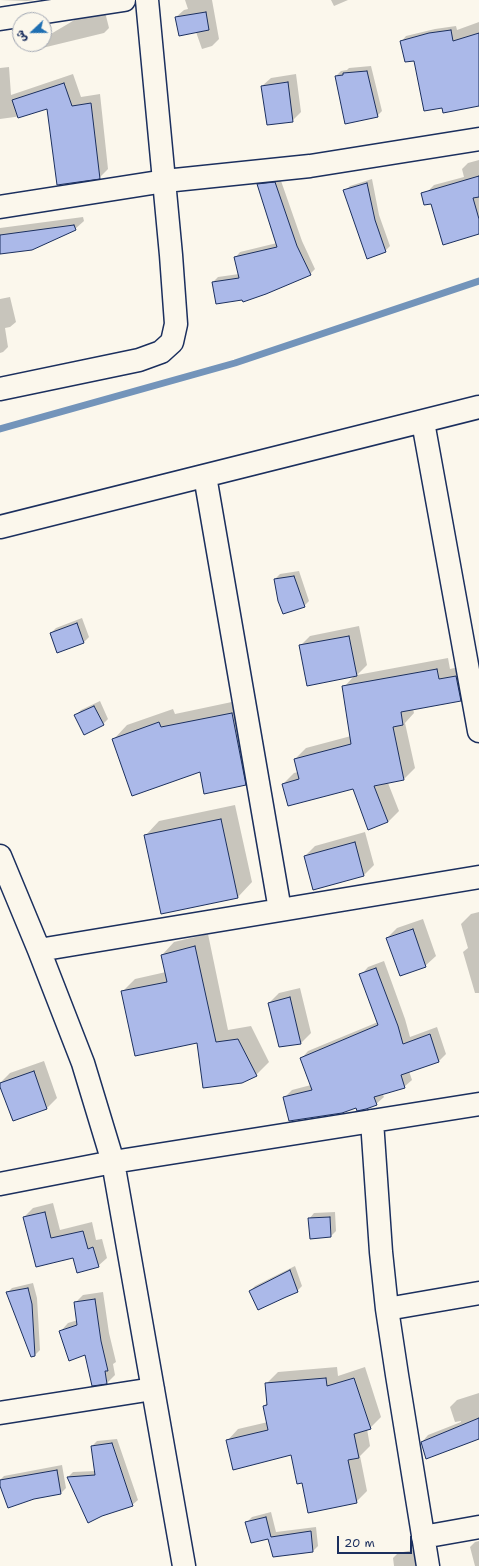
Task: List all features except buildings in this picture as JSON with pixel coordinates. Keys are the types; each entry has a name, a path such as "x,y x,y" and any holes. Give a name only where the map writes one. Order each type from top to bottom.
{"street":[{"path":"0,19 124,0"},
{"path":"0,389 138,360 161,352 172,342 176,324 165,182 147,0"},
{"path":"0,207 165,182 310,166 479,139"},
{"path":"0,527 479,407"},
{"path":"423,422 479,731"},
{"path":"205,476 280,910"},
{"path":"0,856 39,950 83,1063 113,1162 184,1566"},
{"path":"39,950 479,877"},
{"path":"0,1184 113,1162 479,1104"},
{"path":"372,1121 381,1252 388,1309 428,1566"},
{"path":"388,1309 479,1293"},
{"path":"0,1413 153,1389"},
{"path":"423,1537 479,1527"}],"waterway":[{"path":"0,429 235,363 479,281"}]}
